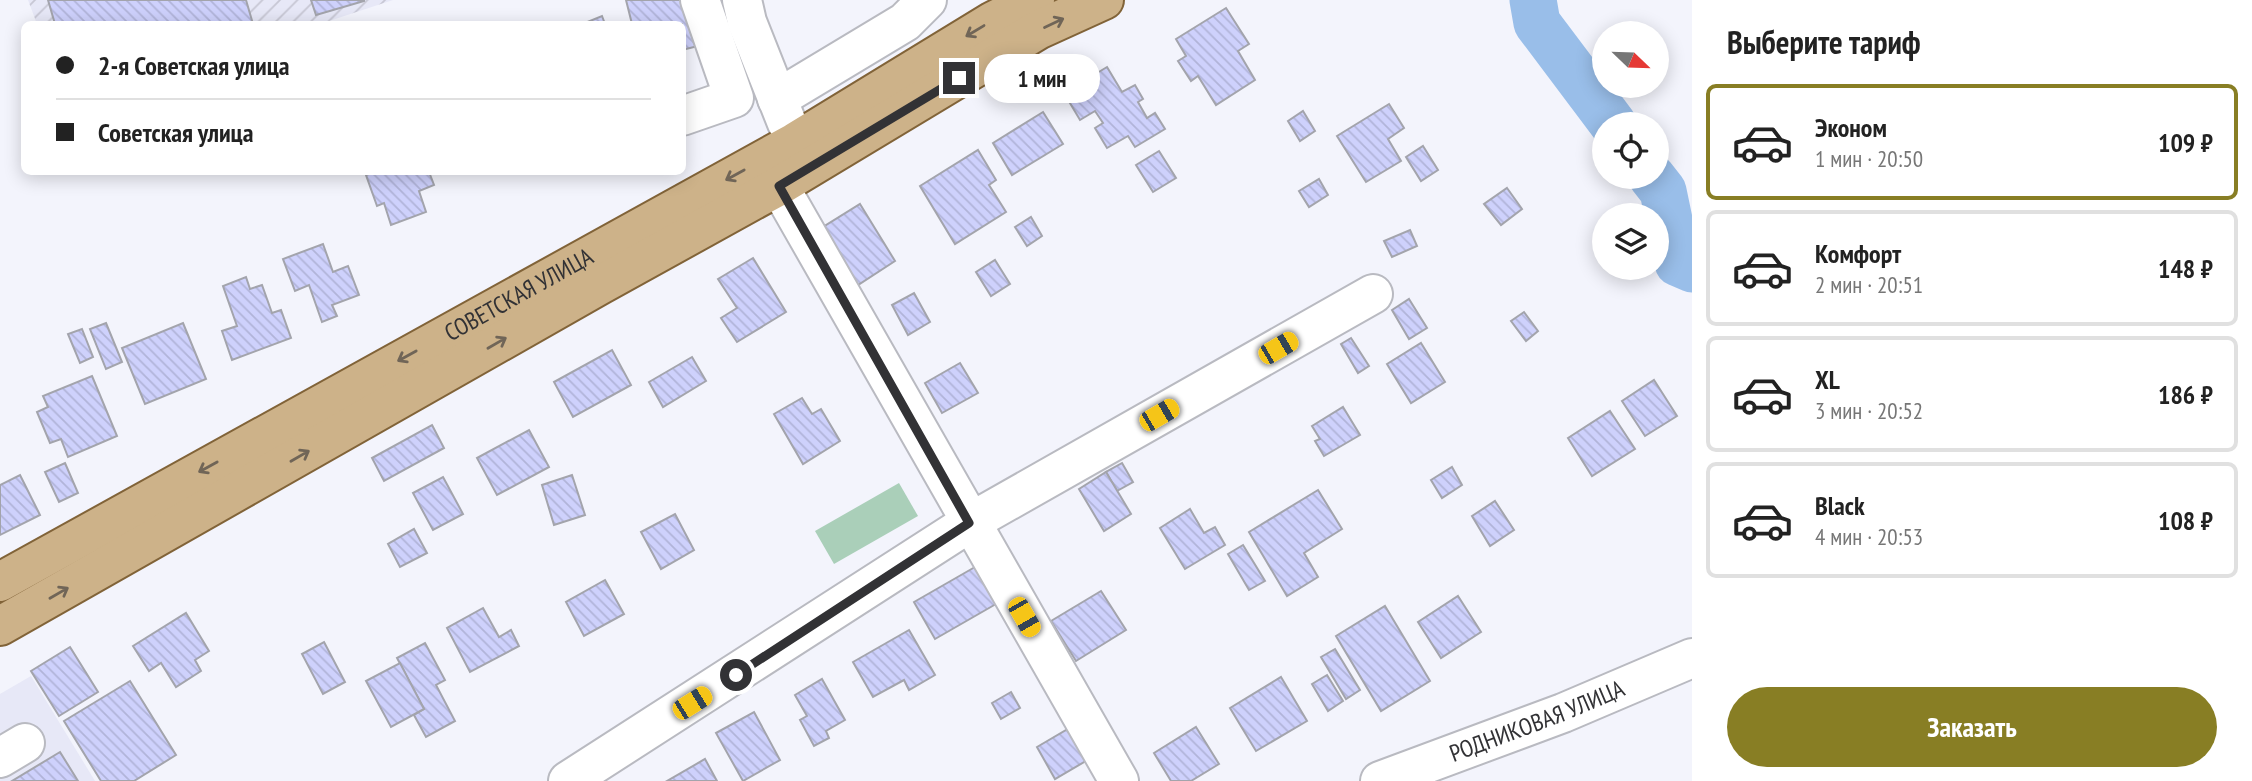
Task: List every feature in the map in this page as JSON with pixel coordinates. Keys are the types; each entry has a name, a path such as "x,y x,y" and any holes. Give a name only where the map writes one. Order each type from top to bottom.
{"main road":[{"name":"СОВЕТСКАЯ УЛИЦА","path":"0,582 795,142 993,21 1035,0"},
{"name":"СОВЕТСКАЯ УЛИЦА","path":"0,626 779,186 1038,30 1104,0"}],"street":[{"path":"686,115 734,98 700,0"},
{"path":"742,0 747,22 795,142"},
{"path":"777,99 905,22 927,0"},
{"path":"779,186 969,523 1119,781"},
{"path":"568,781 969,523 1373,294"},
{"name":"РОДНИКОВАЯ УЛИЦА","path":"1380,781 1563,713 1692,658"}],"shaded area":[{"path":"28,0 393,0 329,21 36,21"},
{"path":"31,676 95,781 0,781 0,694"}],"green space":[{"path":"899,483 918,516 834,564 815,531"}],"building":[{"path":"48,0 246,0 252,21 54,21"},
{"path":"311,0 364,0 364,1 316,15"},
{"path":"626,0 690,0 698,46 686,49 686,21 631,21"},
{"path":"1226,8 1249,44 1238,51 1255,80 1216,105 1198,76 1191,81 1178,61 1186,56 1176,39"},
{"path":"602,16 604,21 590,21"},
{"path":"1107,67 1122,92 1135,85 1143,99 1138,102 1147,118 1155,113 1165,129 1135,147 1128,136 1107,148 1095,128 1103,123 1095,111 1080,120 1064,93"},
{"path":"1389,104 1404,128 1388,139 1401,161 1366,182 1337,136"},
{"path":"1303,111 1315,131 1300,141 1288,121"},
{"path":"1043,112 1063,144 1012,175 993,143"},
{"path":"1423,146 1438,170 1421,181 1406,157"},
{"path":"978,150 996,180 989,185 1006,212 955,244 920,186"},
{"path":"1159,151 1176,178 1153,192 1136,165"},
{"path":"366,175 430,175 434,185 419,191 426,212 391,225 384,203 377,206"},
{"path":"1319,179 1328,195 1309,207 1299,191"},
{"path":"1507,188 1522,209 1501,225 1484,204"},
{"path":"860,204 895,261 858,285 839,255 815,232"},
{"path":"1031,217 1042,236 1027,246 1015,227"},
{"path":"1410,230 1417,246 1392,257 1384,241"},
{"path":"323,244 333,272 348,266 359,295 332,305 337,316 322,322 309,285 295,291 283,259"},
{"path":"753,258 786,312 737,342 721,318 737,308 718,279"},
{"path":"995,260 1010,284 991,296 976,272"},
{"path":"246,277 250,289 262,285 272,313 281,310 291,338 232,360 222,331 237,326 223,286"},
{"path":"914,293 930,322 908,335 892,305"},
{"path":"1409,299 1427,328 1409,339 1392,310"},
{"path":"1524,312 1538,331 1526,341 1511,321"},
{"path":"106,323 122,362 106,369 90,329"},
{"path":"183,323 206,379 145,404 122,348"},
{"path":"82,329 93,357 80,363 68,334"},
{"path":"1351,338 1369,366 1358,373 1341,344"},
{"path":"1421,343 1445,382 1411,403 1387,364"},
{"path":"612,350 631,385 573,417 554,382"},
{"path":"692,357 706,381 663,407 649,382"},
{"path":"960,363 978,393 942,413 925,383"},
{"path":"92,376 117,436 68,457 61,439 50,443 37,412 48,407 43,396"},
{"path":"1654,380 1677,416 1645,436 1622,401"},
{"path":"802,398 812,414 821,409 840,441 803,464 774,414"},
{"path":"1343,407 1360,435 1324,456 1315,441 1320,439 1312,426"},
{"path":"1610,411 1635,449 1592,476 1568,438"},
{"path":"432,425 444,448 384,481 372,458"},
{"path":"529,430 549,467 497,495 477,458"},
{"path":"65,463 78,493 59,502 45,472"},
{"path":"1122,463 1133,482 1117,491 1106,472"},
{"path":"1452,467 1462,485 1442,498 1431,480"},
{"path":"1106,472 1131,514 1104,531 1079,489"},
{"path":"20,475 40,515 0,535 0,485"},
{"path":"572,475 585,515 554,525 542,485"},
{"path":"443,477 463,514 433,530 413,493"},
{"path":"1318,490 1342,529 1304,553 1318,577 1287,596 1249,532"},
{"path":"1495,501 1514,530 1490,546 1472,516"},
{"path":"1190,509 1204,533 1215,527 1225,545 1185,569 1160,528"},
{"path":"675,514 694,550 661,569 641,532"},
{"path":"414,529 427,553 400,567 388,544"},
{"path":"1243,545 1265,581 1249,590 1228,554"},
{"path":"975,567 996,604 935,639 914,602"},
{"path":"605,580 624,614 584,636 566,602"},
{"path":"1101,591 1126,630 1076,661 1051,621"},
{"path":"1458,596 1481,632 1441,658 1418,622"},
{"path":"1385,606 1430,681 1381,711 1336,636"},
{"path":"483,608 499,637 511,630 519,646 470,672 447,628"},
{"path":"186,613 209,651 195,660 201,671 176,687 161,663 149,671 133,646"},
{"path":"909,630 935,675 909,690 904,680 873,697 853,662"},
{"path":"324,642 345,682 323,694 302,654"},
{"path":"425,643 445,680 436,685 455,721 426,737 414,715 424,709 397,658"},
{"path":"70,647 98,692 59,716 31,671"},
{"path":"1335,649 1360,690 1346,699 1321,657"},
{"path":"400,663 424,709 391,727 366,681"},
{"path":"1327,675 1343,701 1328,711 1312,684"},
{"path":"1281,677 1307,721 1256,751 1230,708"},
{"path":"822,679 845,720 826,731 829,738 814,746 800,720 807,716 795,695"},
{"path":"130,681 176,755 134,781 101,781 64,721"},
{"path":"1011,692 1020,708 1001,719 992,703"},
{"path":"754,712 780,760 743,781 716,733"},
{"path":"1073,726 1091,758 1055,779 1037,747"},
{"path":"1196,727 1219,764 1191,781 1171,781 1154,753"},
{"path":"60,752 78,781 12,781"},
{"path":"705,759 717,781 667,781"}],"waterway":[{"path":"1533,0 1537,23 1604,112"},
{"path":"1661,189 1678,263 1692,269"}],"route":[{"path":"736,675 969,523 779,186 959,78"}]}
